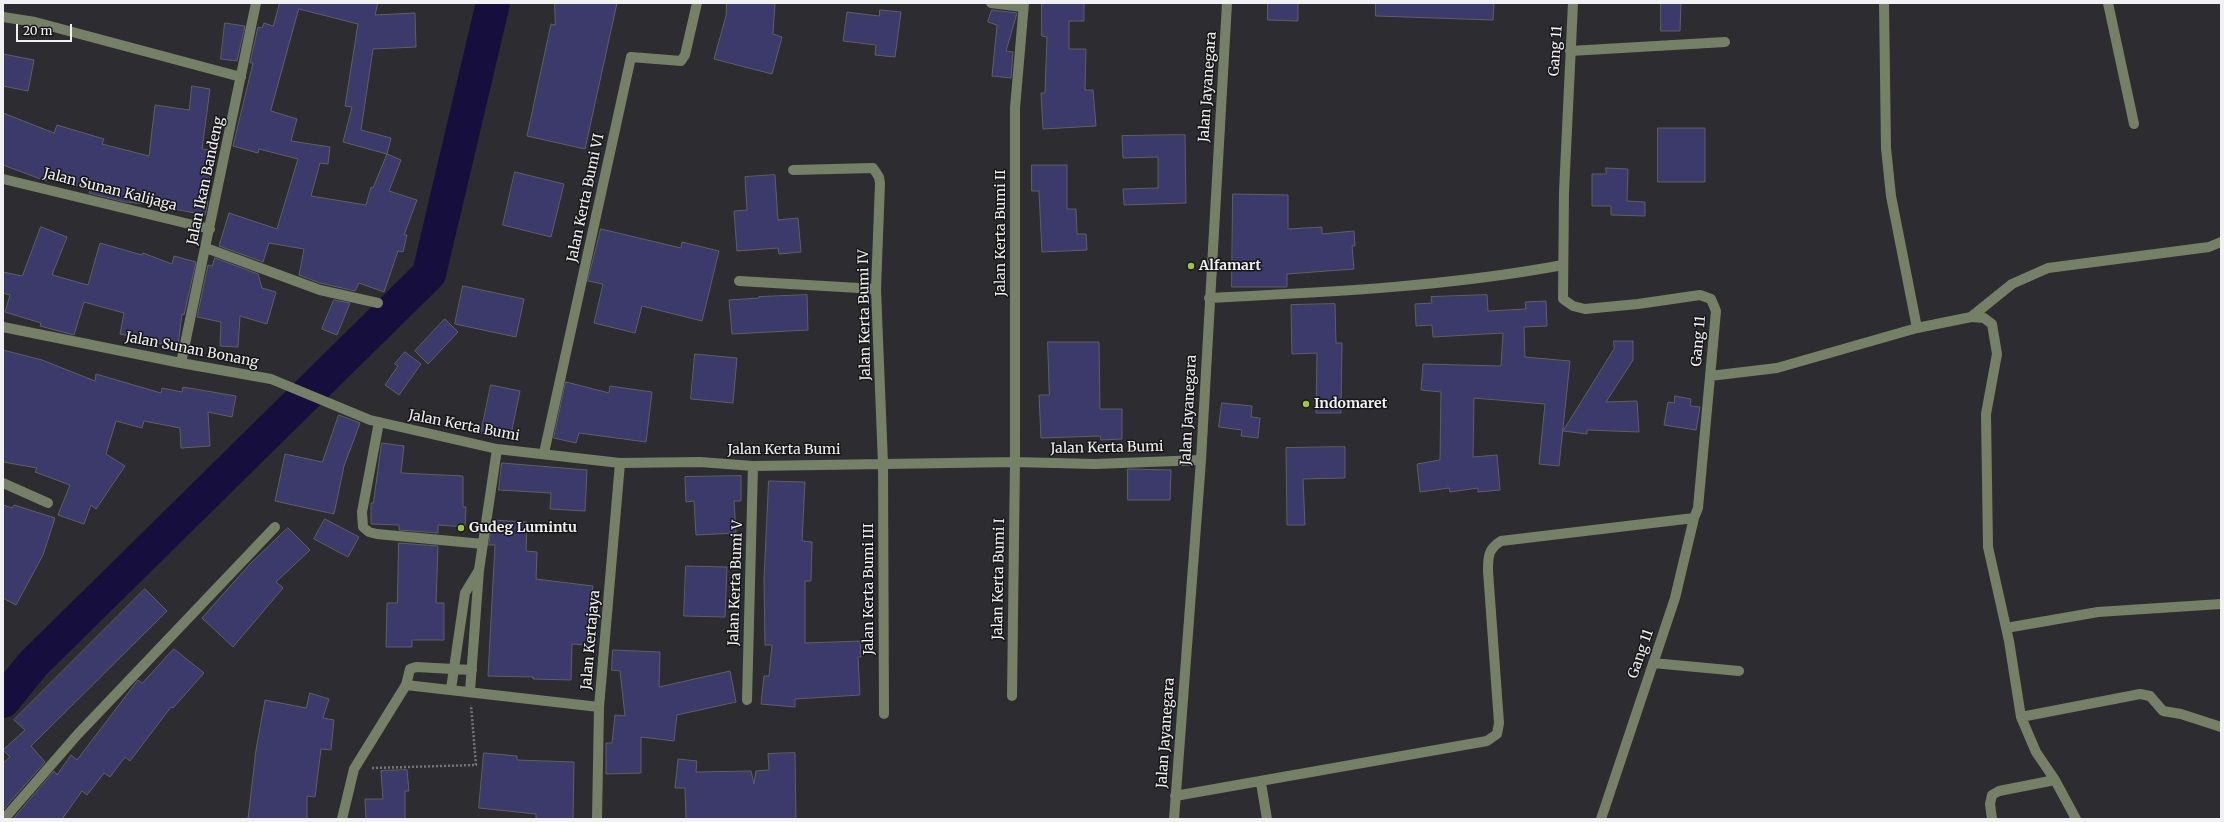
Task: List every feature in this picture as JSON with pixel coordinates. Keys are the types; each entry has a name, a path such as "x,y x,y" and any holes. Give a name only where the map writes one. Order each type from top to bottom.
{"street":[{"name":"Jalan Ikan Bandeng","path":"181,363 256,3"},
{"name":"Jalan Kerta Bumi VI","path":"544,453 631,57 681,61 685,55 698,3"},
{"path":"991,3 1023,5"},
{"name":"Jalan Jayanegara","path":"1174,819 1201,460 1209,298 1227,3"},
{"name":"Gang 11","path":"1574,3 1570,51 1564,192 1563,299 1573,306 1585,309 1638,304 1700,295 1711,299 1716,311 1698,508 1694,518 1675,598 1601,819"},
{"path":"1884,3 1886,148 1891,196 1917,328"},
{"path":"2108,3 2134,124"},
{"name":"Jalan Kerta Bumi II","path":"1015,462 1015,108 1023,5"},
{"path":"3,17 35,22 241,77"},
{"path":"1570,51 1724,42"},
{"name":"Jalan Kerta Bumi IV","path":"793,170 873,168 879,177 876,289 883,464"},
{"name":"Jalan Sunan Kalijaga","path":"3,179 210,229"},
{"path":"1971,317 2012,284 2048,268 2209,247 2221,242"},
{"path":"206,248 320,290 378,303"},
{"path":"1209,298 1409,287 1496,278 1563,265"},
{"path":"739,281 876,289"},
{"path":"1710,376 1777,368 1917,328 1971,317 1984,318 1992,324 1997,354 1986,414 1988,547 2006,628 2021,717 2036,752 2055,780 2076,819"},
{"name":"Jalan Sunan Bonang","path":"3,327 181,363 270,379 374,421"},
{"path":"374,421 362,512 363,527 369,532 376,534 483,544"},
{"name":"Jalan Kerta Bumi","path":"374,421 496,449 544,453 620,463 700,462 753,466 1015,462 1095,464 1201,460"},
{"path":"470,691 479,570 496,449"},
{"name":"Jalan Kerta Bumi I","path":"1012,696 1015,462"},
{"name":"Jalan Kertajaya","path":"598,819 599,707 620,463"},
{"name":"Jalan Kerta Bumi III","path":"883,464 884,714"},
{"name":"Jalan Kerta Bumi V","path":"747,700 753,466"},
{"path":"3,483 48,504"},
{"path":"1175,796 1261,783 1487,741 1493,738 1497,734 1499,723 1488,571 1489,553 1493,546 1501,541 1694,518"},
{"path":"4,819 78,734 275,528"},
{"path":"451,689 465,593 479,570"},
{"path":"2006,628 2098,612 2221,604"},
{"path":"1653,663 1739,670"},
{"path":"342,819 354,769 406,685 410,669 416,667 472,670"},
{"path":"406,685 470,691 599,707"},
{"path":"2021,717 2140,694 2150,696 2163,711 2181,714 2221,727"},
{"path":"1992,819 1990,804 1992,795 1999,791 2055,780"},
{"path":"1261,783 1267,819"}],"path":[{"path":"354,769 476,764 470,691"}],"building":[{"path":"280,3 378,3 375,15 415,13 416,47 373,49 361,130 391,138 387,154 401,160 389,191 417,200 404,235 407,235 403,252 398,251 384,292 359,283 355,291 320,283 299,275 304,249 269,243 263,262 219,246 229,213 277,229 298,159 259,149 258,153 233,146 253,63 250,63 258,27 262,28 264,23 273,26","holes":["299,9 358,24 345,106 352,107 343,142 387,154 373,188 371,187 366,205 311,196 320,163 328,164 330,147 291,141 297,119 271,111"]},
{"path":"555,3 617,3 585,149 527,136 551,24 555,25"},
{"path":"727,3 775,3 773,34 782,37 772,74 714,59 726,16"},
{"path":"1042,3 1084,3 1084,21 1069,21 1069,49 1086,49 1085,90 1093,90 1096,126 1043,129 1041,93 1045,93 1047,37 1042,36"},
{"path":"1268,3 1298,3 1298,21 1268,20"},
{"path":"1376,3 1494,3 1493,20 1376,16"},
{"path":"1661,3 1681,3 1680,31 1661,31"},
{"path":"880,10 901,12 895,57 875,55 876,45 843,41 847,12 879,16"},
{"path":"992,10 1017,13 1006,51 1013,52 1011,78 992,76 997,25 988,22"},
{"path":"225,23 245,26 237,61 221,59"},
{"path":"3,54 34,60 28,91 3,86"},
{"path":"192,86 210,89 202,149 215,151 205,201 208,201 205,215 174,209 173,211 148,204 125,202 89,193 90,189 47,178 46,181 3,165 3,113 54,133 57,125 104,139 102,144 149,156 155,105 189,110"},
{"path":"1658,128 1705,128 1705,182 1658,182"},
{"path":"1185,135 1186,203 1124,205 1123,189 1158,188 1158,157 1123,158 1122,136"},
{"path":"1032,165 1067,165 1067,209 1076,209 1077,234 1086,234 1087,250 1042,252 1039,191 1032,191"},
{"path":"1606,168 1628,169 1627,201 1645,202 1645,216 1611,215 1611,206 1592,206 1592,174 1606,174"},
{"path":"515,172 564,184 551,237 503,225"},
{"path":"775,175 778,220 798,218 801,252 779,254 778,248 737,251 734,211 747,210 745,177"},
{"path":"1233,194 1288,195 1288,229 1322,227 1322,234 1354,231 1355,246 1352,246 1354,269 1287,274 1287,287 1232,287"},
{"path":"41,227 67,237 52,275 88,285 100,243 142,255 143,253 172,264 174,256 196,262 184,315 182,314 178,346 155,343 155,341 120,334 124,313 84,302 74,335 40,326 41,323 5,312 10,295 3,293 3,272 22,276"},
{"path":"601,229 681,248 682,242 719,251 702,321 642,306 635,333 594,323 603,284 588,281"},
{"path":"215,258 258,274 262,288 276,292 267,324 240,316 238,347 220,346 221,322 197,317 208,265 212,266"},
{"path":"463,286 524,299 516,337 455,324"},
{"path":"807,295 808,330 732,334 729,300"},
{"path":"1487,295 1488,311 1526,309 1525,302 1546,301 1547,326 1524,327 1525,357 1570,361 1559,466 1539,464 1545,404 1474,398 1473,457 1497,455 1500,490 1478,492 1478,488 1450,492 1449,488 1420,492 1417,464 1440,460 1441,392 1421,390 1423,364 1501,366 1503,333 1433,337 1432,325 1416,326 1415,304 1432,303 1431,297"},
{"path":"334,300 350,303 337,335 322,329"},
{"path":"1335,304 1336,343 1342,343 1341,413 1316,413 1317,353 1292,354 1291,305"},
{"path":"445,319 458,332 428,364 415,351"},
{"path":"1614,341 1633,341 1633,360 1606,402 1637,401 1639,432 1587,430 1587,434 1563,431 1614,349"},
{"path":"1048,342 1099,342 1100,409 1122,409 1122,439 1101,440 1100,436 1041,438 1039,395 1049,395"},
{"path":"3,350 42,360 95,381 96,374 161,393 162,388 182,392 183,387 236,396 232,417 208,412 210,446 181,448 180,428 144,421 142,428 116,421 106,454 125,466 96,509 91,505 84,524 58,515 70,485 35,472 37,468 3,462"},
{"path":"405,352 421,364 399,395 385,385 398,366 395,364"},
{"path":"695,354 737,358 733,403 691,399"},
{"path":"566,382 609,393 610,386 652,392 646,442 579,433 576,443 554,438"},
{"path":"491,385 520,391 510,439 481,433"},
{"path":"1675,396 1691,399 1690,406 1700,407 1696,430 1664,425 1668,402 1674,403"},
{"path":"1222,403 1252,406 1251,417 1260,418 1258,438 1241,436 1242,430 1219,427"},
{"path":"339,415 360,423 344,466 334,514 275,501 285,454 322,462"},
{"path":"382,443 404,446 401,473 463,476 463,507 466,507 465,527 438,525 438,533 399,530 399,525 371,524 371,503 373,503"},
{"path":"1345,447 1345,478 1303,479 1305,525 1287,525 1286,448"},
{"path":"502,463 587,470 585,511 550,509 551,493 499,490"},
{"path":"1128,469 1171,470 1170,500 1128,500"},
{"path":"741,476 741,501 734,501 736,533 696,535 694,501 686,502 685,477"},
{"path":"769,481 805,482 802,541 812,542 811,581 805,581 805,643 860,641 861,657 858,657 860,695 795,699 795,707 761,704 764,676 769,676 772,645 765,645 764,580"},
{"path":"3,505 12,508 14,505 55,518 43,555 16,605 3,598"},
{"path":"325,519 359,537 348,557 314,539"},
{"path":"493,520 527,522 526,551 537,552 536,579 593,586 586,645 572,644 571,680 488,676 495,545 489,545"},
{"path":"288,528 310,550 276,582 283,588 233,647 202,618 250,564"},
{"path":"399,543 438,546 436,603 444,603 444,640 412,640 412,647 386,647 387,603 397,603"},
{"path":"686,566 727,567 725,617 684,616"},
{"path":"145,589 167,611 31,746 45,762 3,810 3,763 10,757 3,750 25,730 14,720"},
{"path":"174,649 204,673 173,708 171,707 130,761 125,757 110,777 104,773 87,795 82,791 62,819 13,819 54,771 57,775 71,755 77,760 138,680 142,683"},
{"path":"613,650 660,652 659,687 730,671 736,702 677,715 674,741 641,737 641,773 606,774 606,743 612,743 615,715 625,716 620,671 612,670"},
{"path":"310,693 329,699 323,718 334,720 331,750 321,749 315,797 307,796 307,819 248,819 256,750 265,700 306,708"},
{"path":"484,753 517,756 517,760 574,762 573,819 536,819 536,814 479,808"},
{"path":"795,753 796,819 686,819 685,788 675,788 678,759 697,761 696,772 751,771 754,784 756,771 769,770 768,754"},
{"path":"407,770 409,791 405,791 405,819 366,819 365,799 383,799 381,771"}],"waterway":[{"path":"3,701 33,664 429,274 493,3"}],"place":[{"name":"Alfamart","path":"1191,266"},
{"name":"Indomaret","path":"1306,404"},
{"name":"Gudeg Lumintu","path":"461,528"}]}
